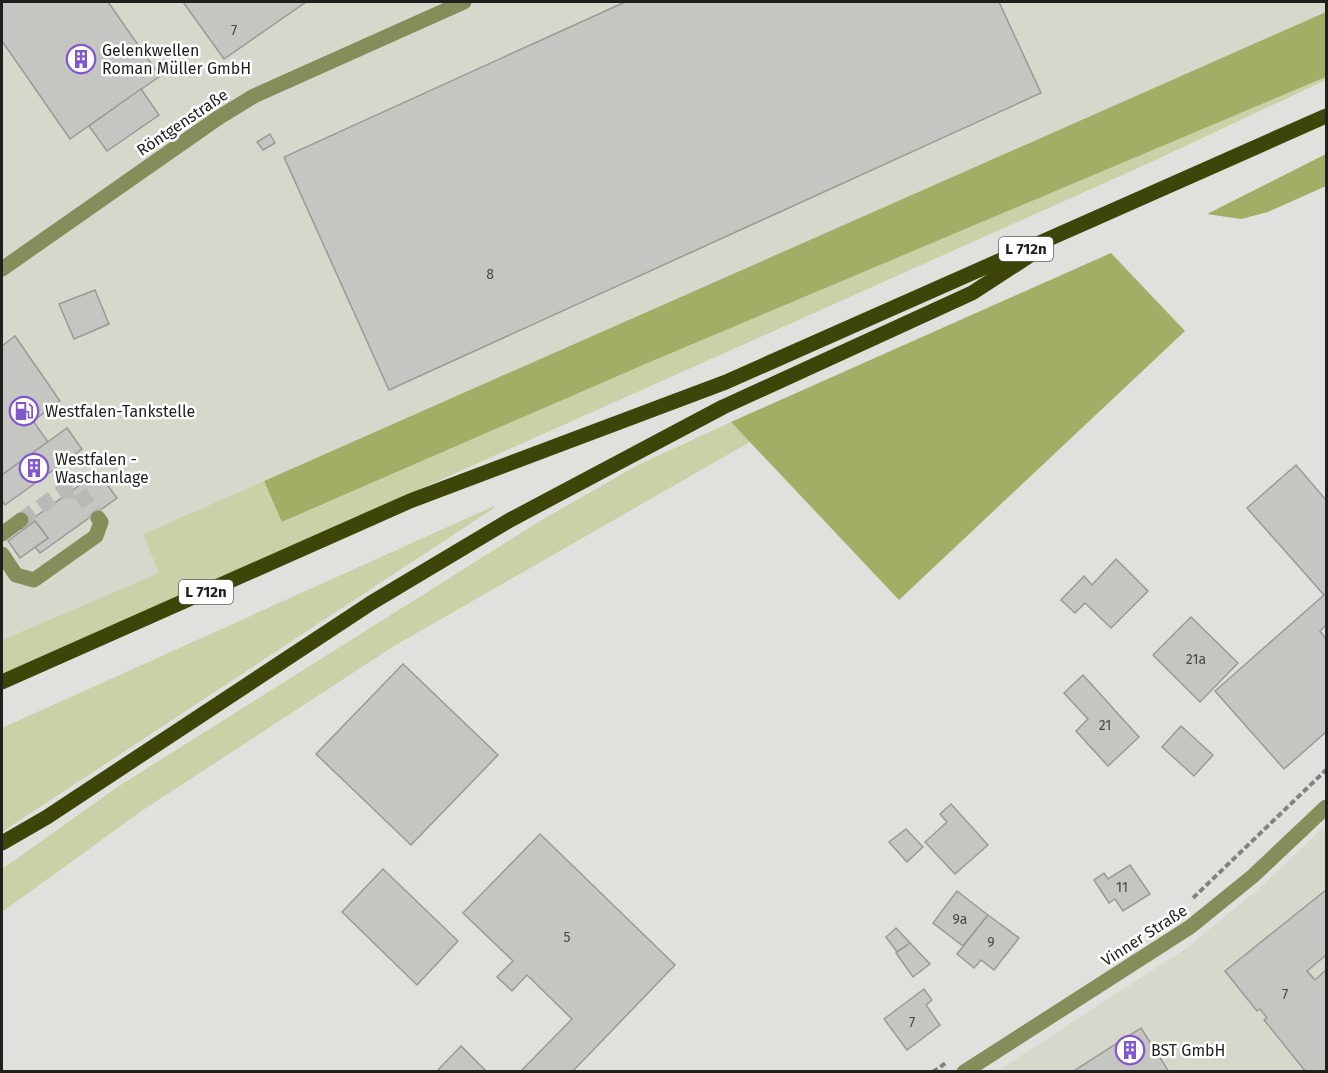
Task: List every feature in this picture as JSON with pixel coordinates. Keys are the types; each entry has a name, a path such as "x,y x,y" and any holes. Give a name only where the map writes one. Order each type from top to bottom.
{"main road":[{"name":"L 712n","path":"2,682 410,501 726,382 1326,116"},
{"path":"2,843 47,817 370,603 510,520 713,413 972,293 1085,222"},
{"path":"2,854 47,817"}],"street":[{"name":"Röntgenstraße","path":"2,268 218,117 254,96 464,2"},
{"path":"2,554 16,575 34,580 96,536 101,522 98,518"},
{"path":"2,534 21,520"},
{"name":"Vinner Straße","path":"964,1071 1190,927 1253,876 1326,807"}],"path":[{"path":"1185,904 1326,770"},
{"path":"933,1071 953,1058"}],"shaded area":[{"path":"2,2 1326,2 1326,12 143,534 160,573 2,640"},
{"path":"1326,825 1326,1071 996,1072 1188,947 1262,886"}],"green space":[{"path":"1326,12 1326,77 650,362 282,522 264,481"},
{"path":"1326,77 1326,80 1147,164 2,676 2,640 159,573 143,534 264,481 283,522 650,362"},
{"path":"1326,154 1326,186 1268,212 1241,219 1207,214"},
{"path":"1111,253 1185,331 899,600 731,422"},
{"path":"731,422 750,442 394,646 143,810 2,912 2,869 119,786 540,521 638,465"},
{"path":"494,506 494,508 2,832 2,728"}],"building":[{"name":"Gelenkwellen Roman Müller GmbH","path":"2,2 108,2 160,76 70,139 2,41"},
{"path":"183,2 306,2 224,59"},
{"path":"625,2 999,2 1041,93 389,390 284,157"},
{"path":"141,89 159,115 107,151 89,126"},
{"path":"270,134 275,143 263,150 257,142"},
{"path":"95,290 109,324 74,339 59,304"},
{"name":"Westfalen-Tankstelle","path":"15,336 60,401 33,421 48,442 2,475 2,346"},
{"name":"Westfalen - Waschanlage","path":"67,428 82,449 5,505 2,500 2,475"},
{"path":"1296,465 1326,500 1326,625 1320,631 1326,639 1326,732 1284,769 1215,691 1324,595 1247,508"},
{"path":"98,472 117,498 40,553 35,547 48,538 35,521 23,530 21,527"},
{"path":"35,521 48,538 20,558 8,541"},
{"path":"1116,559 1148,591 1111,628 1085,603 1075,613 1061,600 1084,576 1092,585"},
{"path":"1191,617 1238,663 1200,702 1153,655"},
{"path":"403,664 498,755 411,845 316,754"},
{"path":"1083,675 1139,737 1108,766 1076,731 1088,719 1064,693"},
{"path":"1181,726 1213,755 1194,776 1162,747"},
{"path":"951,804 988,845 955,874 925,842 947,822 940,814"},
{"path":"906,829 923,847 907,862 889,842"},
{"path":"540,834 675,965 572,1072 520,1072 572,1019 527,975 512,991 497,977 513,961 463,913"},
{"path":"1130,865 1150,894 1123,911 1115,899 1109,903 1094,880 1104,873 1108,879"},
{"path":"383,869 458,941 417,985 342,912"},
{"path":"1326,890 1326,955 1307,971 1315,980 1326,970 1326,1072 1306,1072 1264,1020 1267,1018 1260,1009 1257,1011 1225,971"},
{"path":"957,891 988,915 963,946 933,923"},
{"path":"988,915 1019,938 994,970 981,960 974,968 957,954"},
{"path":"896,928 910,943 897,952 886,937"},
{"path":"910,943 930,964 913,977 896,953"},
{"path":"924,989 932,1000 926,1005 940,1025 907,1050 884,1019"},
{"name":"BST GmbH","path":"1141,1028 1169,1072 1072,1072"},
{"path":"461,1046 487,1072 436,1072"}],"tunnel":[{"path":"21,520 61,492 78,490 98,518"}],"place":[{"name":"Gelenkwellen Roman Müller GmbH","path":"81,59"},
{"name":"Westfalen-Tankstelle","path":"24,411"},
{"name":"Westfalen - Waschanlage","path":"34,468"},
{"name":"BST GmbH","path":"1130,1050"}]}
